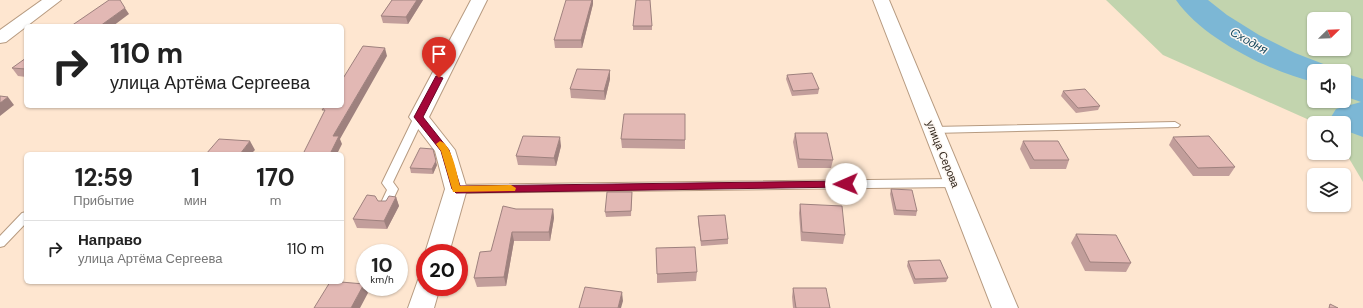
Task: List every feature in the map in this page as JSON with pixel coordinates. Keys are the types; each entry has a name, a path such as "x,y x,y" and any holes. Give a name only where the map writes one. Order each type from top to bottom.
{"street":[{"path":"0,38 53,0"},
{"path":"440,244 456,189 445,150 419,117 479,0"},
{"name":"улица Серова","path":"881,0 1005,308"},
{"path":"421,308 424,296"}],"lane":[{"path":"385,205 393,189 387,183 419,117"},
{"path":"933,130 1175,125"},
{"path":"456,189 954,182"},
{"path":"0,244 24,218"}],"green space":[{"path":"1106,0 1363,0 1363,182 1350,160 1351,116 1307,116 1307,119 1163,55"}],"building":[{"path":"109,0 120,0 125,8 103,24 74,24"},
{"path":"392,0 417,0 406,17 381,16"},
{"path":"566,0 592,0 581,40 554,40"},
{"path":"636,0 650,0 652,26 633,26"},
{"path":"363,46 385,48 333,136 339,136 331,152 304,152 325,110 322,110 324,108 344,108 344,77"},
{"path":"24,59 24,69 12,68"},
{"path":"577,69 610,70 604,91 570,89"},
{"path":"812,73 819,89 793,91 787,75"},
{"path":"1085,89 1100,106 1078,108 1063,91"},
{"path":"0,96 8,97 0,103"},
{"path":"624,114 685,114 685,140 621,139"},
{"path":"795,133 827,133 833,160 799,159"},
{"path":"523,136 560,137 554,158 516,156"},
{"path":"1209,136 1235,167 1198,168 1173,137"},
{"path":"219,139 250,141 242,152 208,152"},
{"path":"1023,141 1058,141 1069,160 1034,160"},
{"path":"420,148 433,149 436,161 432,169 410,168"},
{"path":"891,189 912,190 917,211 896,210"},
{"path":"607,192 632,192 631,211 605,212"},
{"path":"367,195 375,196 378,201 386,201 389,196 396,197 384,221 353,219"},
{"path":"800,204 842,206 845,235 802,232"},
{"path":"503,206 516,209 553,209 549,232 512,232 504,277 474,278 480,252 491,251"},
{"path":"725,215 728,239 701,241 698,216"},
{"path":"1076,234 1116,235 1131,263 1090,262"},
{"path":"695,247 697,272 657,274 656,248"},
{"path":"940,260 948,278 915,279 908,261"},
{"path":"344,282 356,283 356,296 358,296 351,308 314,308 329,284 344,284"},
{"path":"585,287 622,292 618,308 579,308"},
{"path":"793,288 826,288 830,308 796,308"},
{"path":"1330,304 1338,308 1329,308"}],"waterway":[{"name":"Сходня","path":"1191,0 1202,11 1231,32 1265,52 1307,70"},
{"name":"Сходня","path":"1351,86 1363,92"},
{"name":"Сходня","path":"1363,113 1349,117 1363,125"}],"slow traffic":[{"path":"440,144 445,150 456,189 511,188"}],"route":[{"path":"439,78 419,117 445,150 456,189 846,184"}]}
